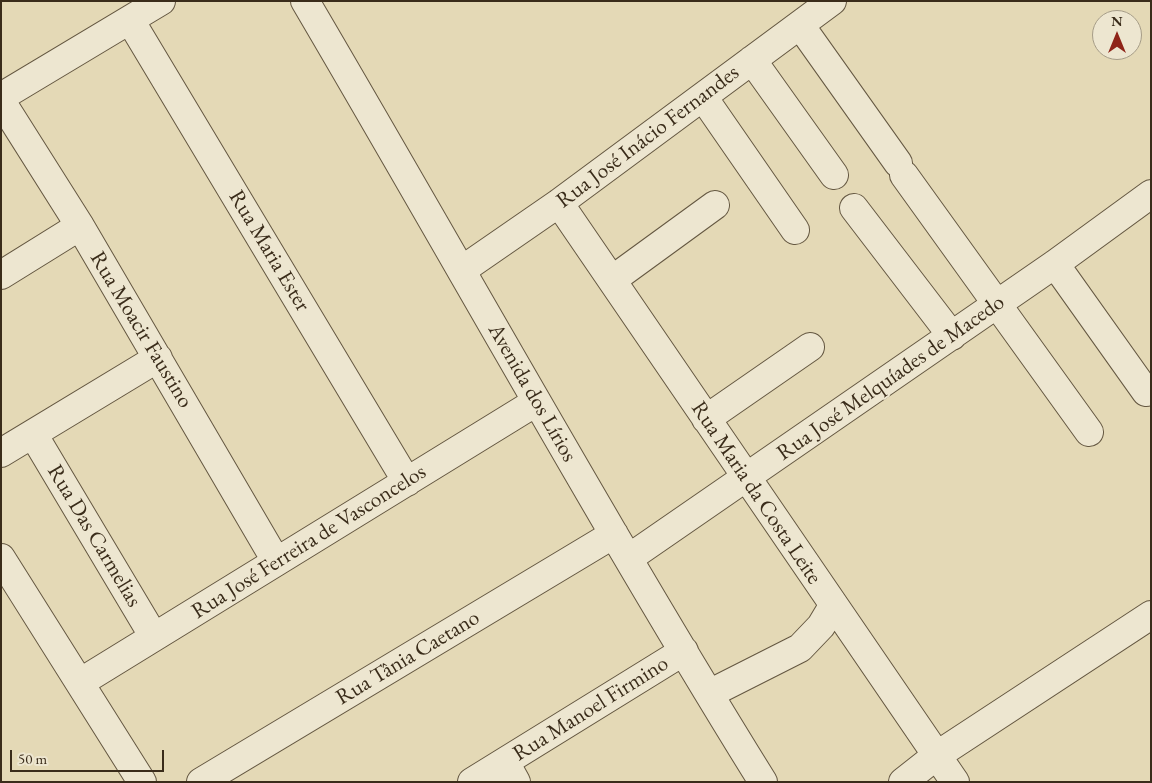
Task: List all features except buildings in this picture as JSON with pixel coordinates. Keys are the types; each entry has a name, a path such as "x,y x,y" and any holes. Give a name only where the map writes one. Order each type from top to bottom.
{"street":[{"path":"1,97 161,1"},
{"name":"Avenida dos Lírios","path":"305,1 462,270 536,402 763,782"},
{"name":"Rua José Inácio Fernandes","path":"462,270 559,203 832,1"},
{"name":"Rua Maria Ester","path":"130,20 407,482"},
{"path":"800,25 1089,432"},
{"path":"752,60 834,175"},
{"path":"702,97 795,230"},
{"name":"Rua Moacir Faustino","path":"1,101 80,226 276,561"},
{"name":"Rua José Melquíades de Macedo","path":"629,558 998,304 1151,194"},
{"name":"Rua Maria da Costa Leite","path":"559,203 955,782"},
{"path":"612,280 715,205"},
{"path":"854,208 952,336"},
{"path":"1,275 80,226"},
{"path":"1055,264 1146,392"},
{"path":"706,419 810,346"},
{"path":"1,453 158,358"},
{"name":"Rua José Ferreira de Vasconcelos","path":"81,682 536,402"},
{"name":"Rua Das Carmelias","path":"33,434 154,638"},
{"name":"Rua Tânia Caetano","path":"201,782 614,534"},
{"path":"1,558 81,682 142,782"},
{"path":"709,694 800,648 821,626 833,606"},
{"path":"903,782 936,756 1151,615"},
{"name":"Rua Manoel Firmino","path":"472,782 510,772 684,651"}]}
